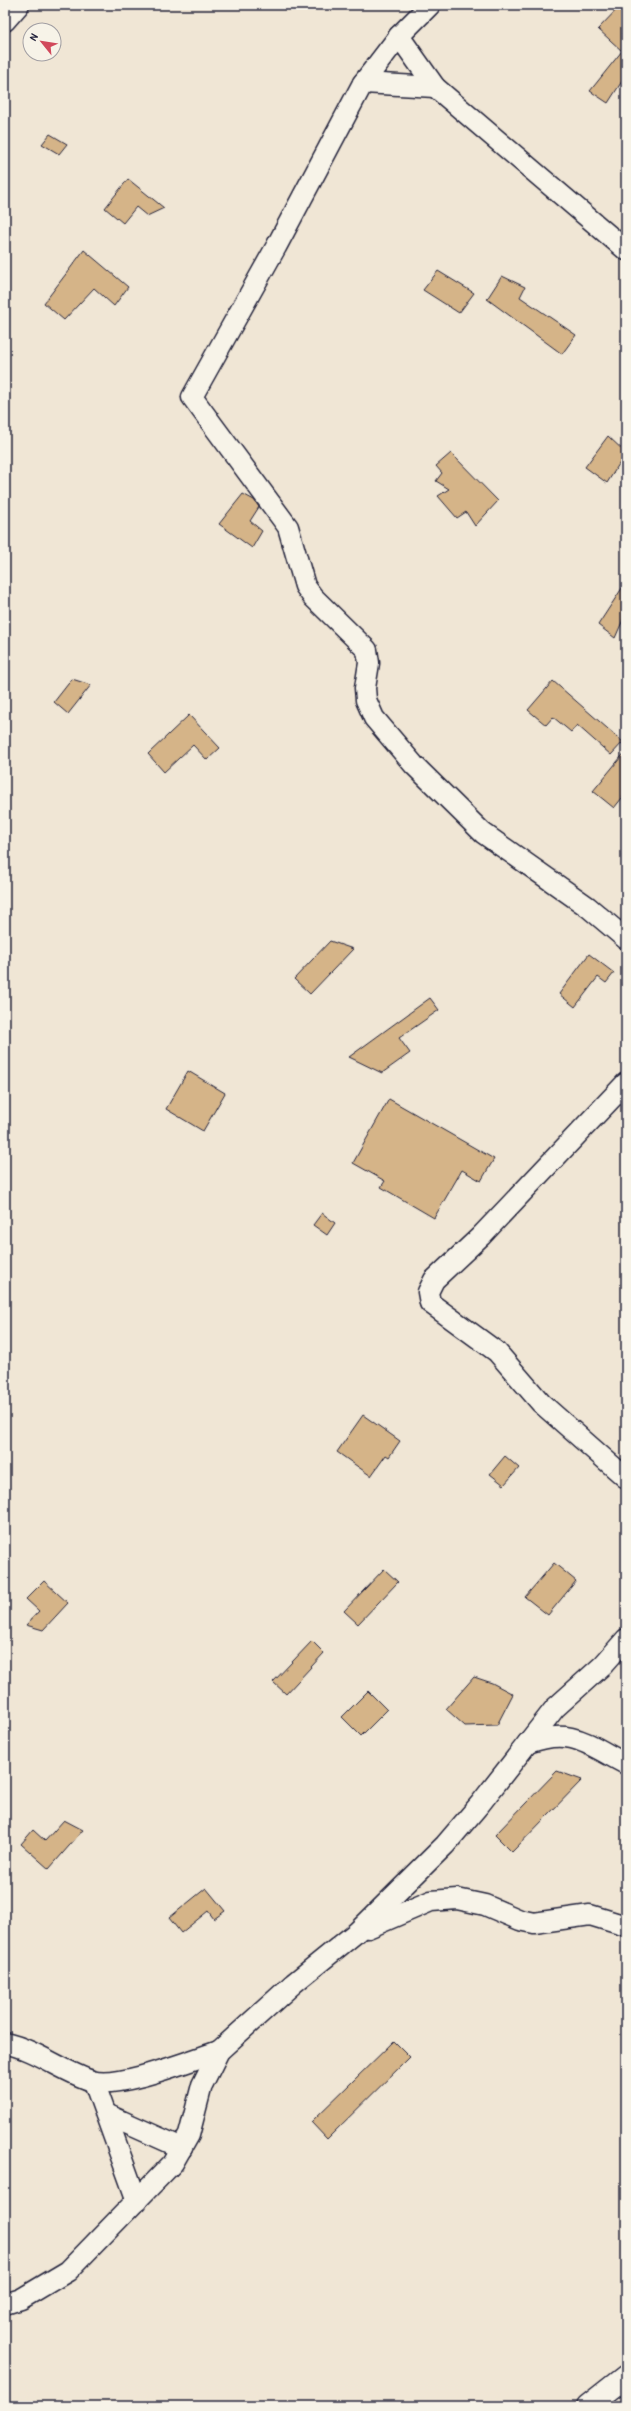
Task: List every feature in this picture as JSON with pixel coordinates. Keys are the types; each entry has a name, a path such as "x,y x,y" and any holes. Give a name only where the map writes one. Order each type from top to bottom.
{"street":[{"path":"5,21 19,5"},
{"path":"430,5 399,36 363,83 276,247 192,397 288,527 305,586 313,597 367,650 369,662 365,688 366,700 374,718 414,766 483,833 588,907 626,939"},
{"path":"399,36 435,87 626,250"},
{"path":"363,83 435,87"},
{"path":"626,1082 482,1236 434,1280 428,1292 430,1304 497,1352 541,1403 626,1478"},
{"path":"5,2304 21,2299 68,2271 173,2163 189,2135 202,2085 219,2051 294,1983 358,1932 445,1845 480,1804 556,1708 603,1665 626,1639"},
{"path":"528,1743 547,1736 563,1735 573,1738 626,1764"},
{"path":"358,1932 431,1901 457,1899 485,1904 520,1920 534,1923 590,1915 626,1926"},
{"path":"5,2043 18,2046 54,2065 94,2082 119,2082 219,2051"},
{"path":"94,2082 136,2200"},
{"path":"106,2114 182,2148"},
{"path":"588,2406 626,2376"}],"building":[{"path":"621,5 626,5 626,75 608,103 590,91 622,51 598,29"},
{"path":"50,134 67,144 59,154 42,144"},
{"path":"128,179 164,208 147,216 136,207 123,223 105,208"},
{"path":"84,250 128,287 114,306 94,288 64,320 44,303"},
{"path":"438,271 474,293 459,313 423,290"},
{"path":"502,276 525,287 520,297 576,335 562,354 487,299"},
{"path":"608,436 626,453 607,483 585,467"},
{"path":"451,453 498,501 475,526 466,512 457,518 438,496 449,489 436,481 442,473 436,466"},
{"path":"243,494 254,500 259,507 250,521 262,531 252,548 219,524"},
{"path":"626,582 626,613 615,638 598,625"},
{"path":"72,679 91,685 68,714 54,702"},
{"path":"553,681 623,742 611,755 577,725 571,732 553,717 546,725 528,710"},
{"path":"189,715 220,748 207,760 193,745 164,772 148,754"},
{"path":"626,751 626,793 614,808 593,791"},
{"path":"330,941 353,949 310,994 294,979"},
{"path":"589,954 614,973 606,983 598,977 575,1007 559,994"},
{"path":"430,998 439,1010 399,1038 410,1053 382,1073 349,1057"},
{"path":"188,1071 225,1093 203,1131 166,1109"},
{"path":"389,1099 494,1159 481,1181 462,1170 434,1218 381,1187 385,1181 353,1163"},
{"path":"322,1213 335,1223 327,1235 313,1225"},
{"path":"363,1415 400,1441 389,1457 386,1455 371,1476 337,1452"},
{"path":"505,1456 519,1468 504,1485 490,1474"},
{"path":"554,1563 576,1581 548,1615 525,1597"},
{"path":"384,1569 398,1582 358,1624 344,1611"},
{"path":"44,1581 68,1603 43,1630 26,1625 39,1611 26,1599"},
{"path":"312,1641 324,1653 286,1694 273,1682"},
{"path":"474,1677 492,1683 513,1694 497,1725 465,1726 446,1709"},
{"path":"368,1691 387,1710 361,1736 342,1717"},
{"path":"557,1771 582,1780 512,1852 495,1835"},
{"path":"64,1820 83,1830 49,1869 21,1844 33,1830 45,1841"},
{"path":"206,1888 225,1911 214,1919 208,1911 181,1933 169,1918"},
{"path":"394,2041 410,2057 327,2139 311,2122"}]}
